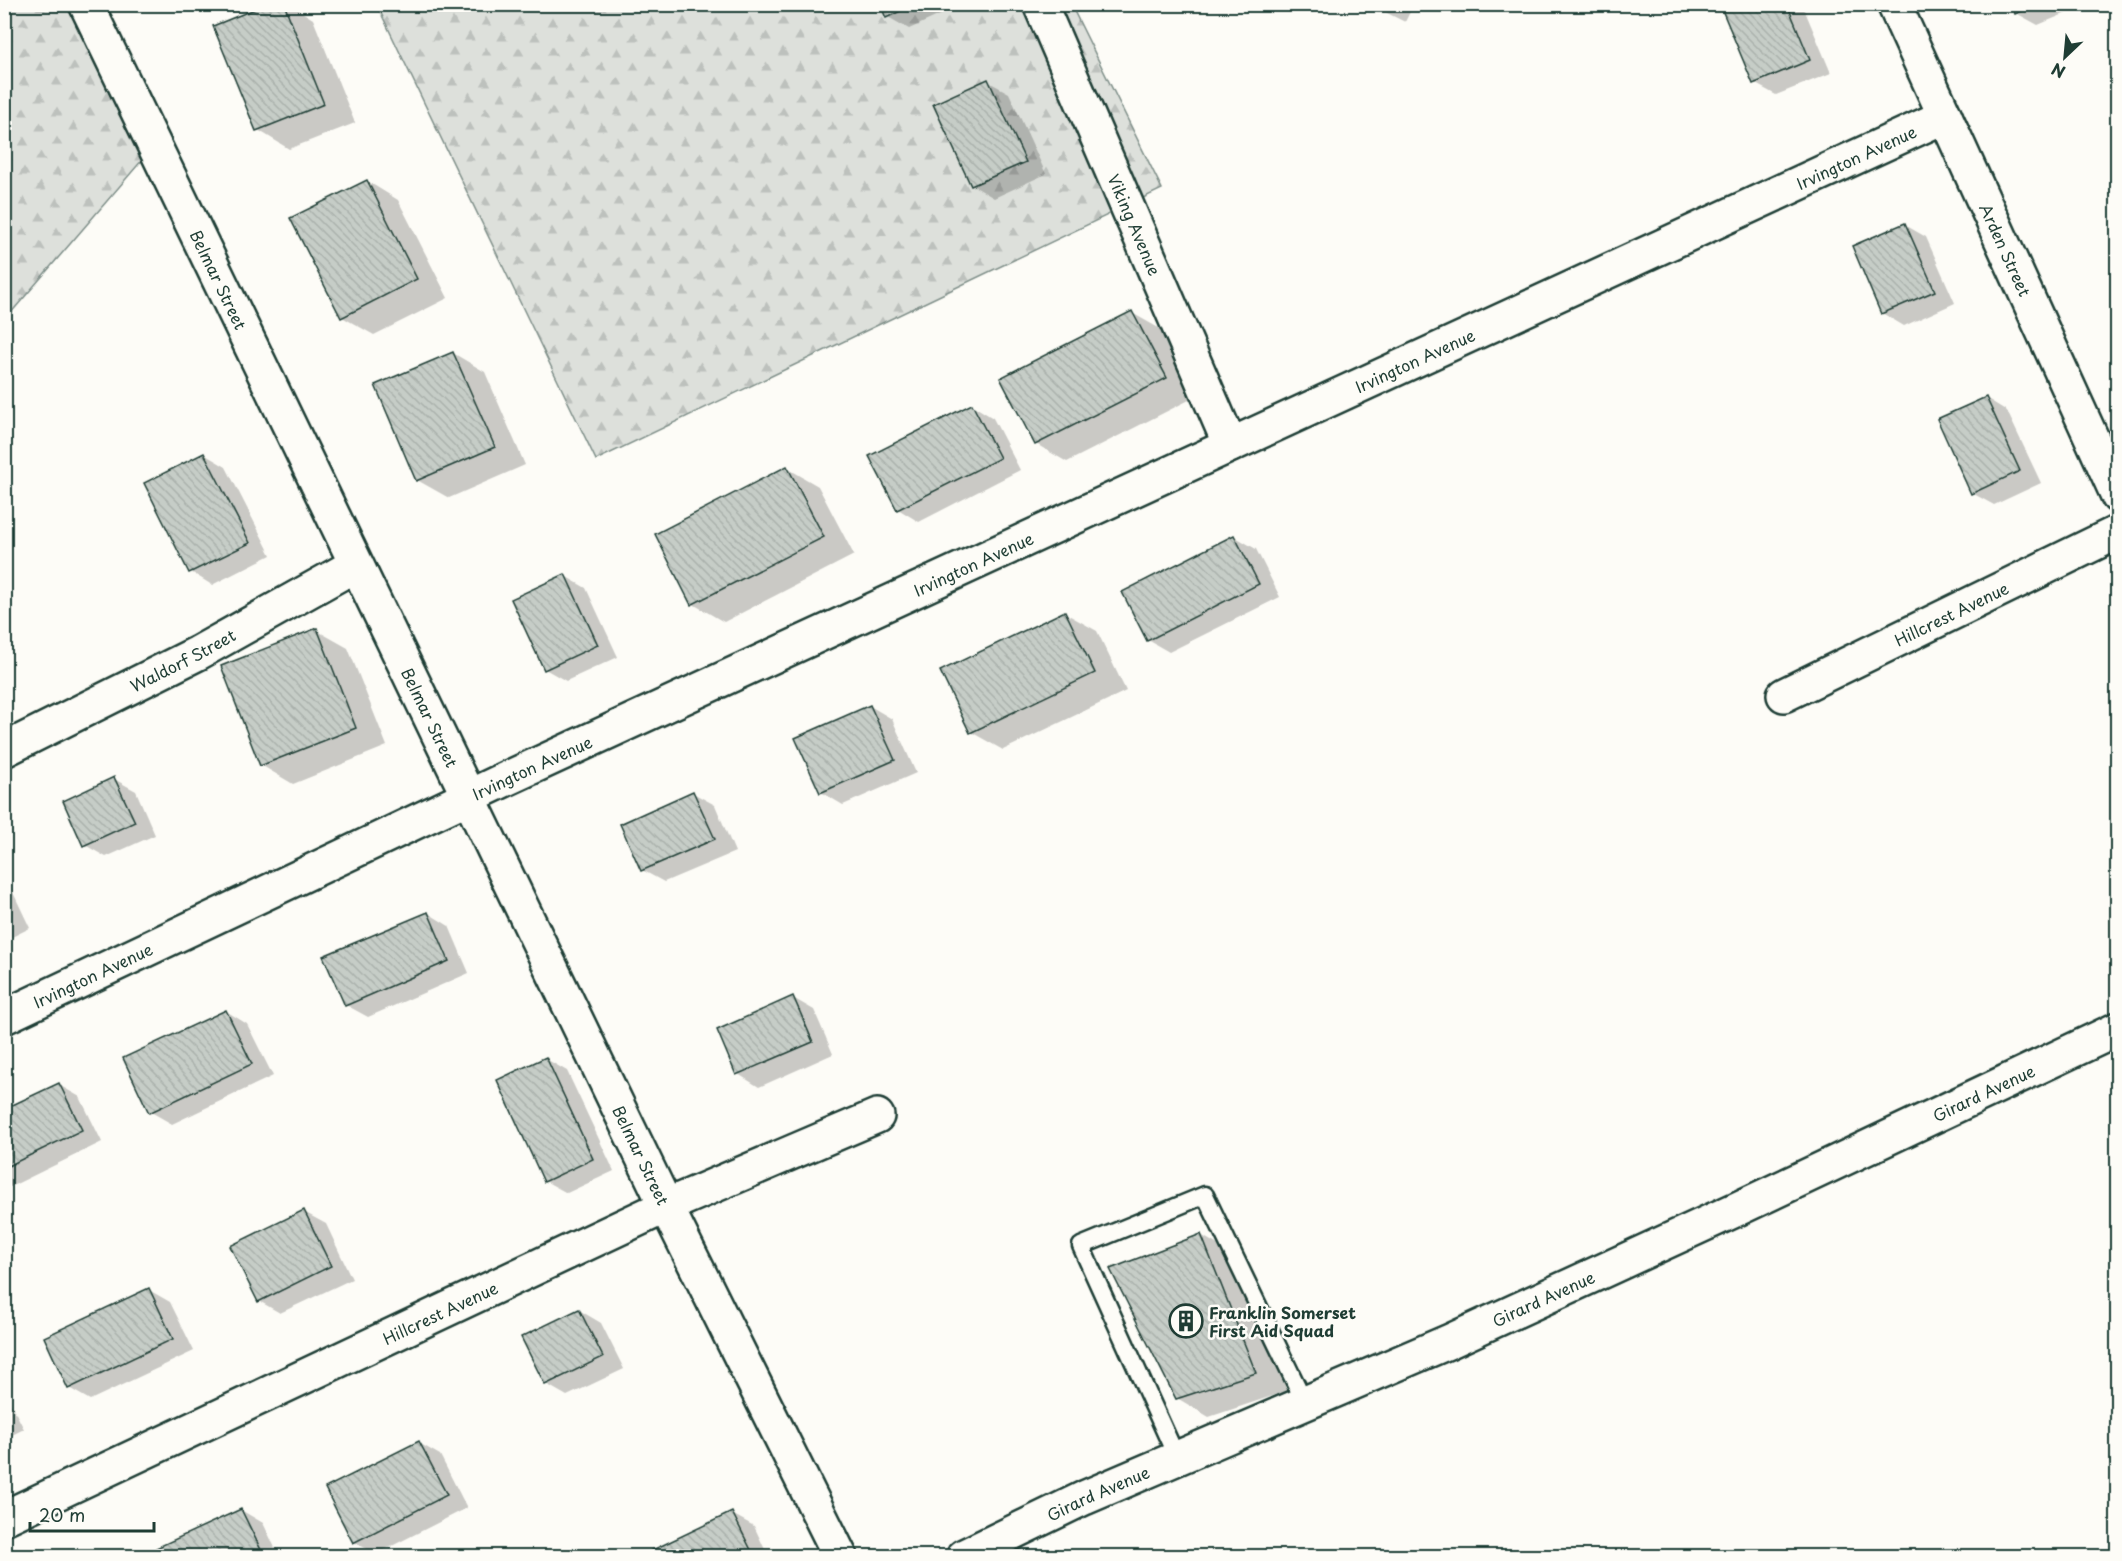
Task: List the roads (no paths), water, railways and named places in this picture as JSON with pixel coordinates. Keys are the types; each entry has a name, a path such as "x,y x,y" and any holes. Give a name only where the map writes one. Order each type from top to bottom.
{"street":[{"name":"Belmar Street","path":"86,4 666,1206 840,1557"},
{"name":"Viking Avenue","path":"1040,4 1230,444"},
{"name":"Arden Street","path":"1894,4 2118,496"},
{"name":"Irvington Avenue","path":"4,1017 468,797 1945,116"},
{"name":"Hillcrest Avenue","path":"1784,695 2118,532"},
{"name":"Waldorf Street","path":"4,750 198,653 356,565"},
{"name":"Girard Avenue","path":"964,1557 1084,1498 1448,1342 1682,1235 2118,1029"},
{"name":"Hillcrest Avenue","path":"4,1518 666,1206 877,1116"}],"lane":[{"path":"1177,1458 1081,1246 1205,1195 1305,1403"}],"place":[{"name":"Franklin Somerset First Aid Squad","path":"1186,1321"}]}
